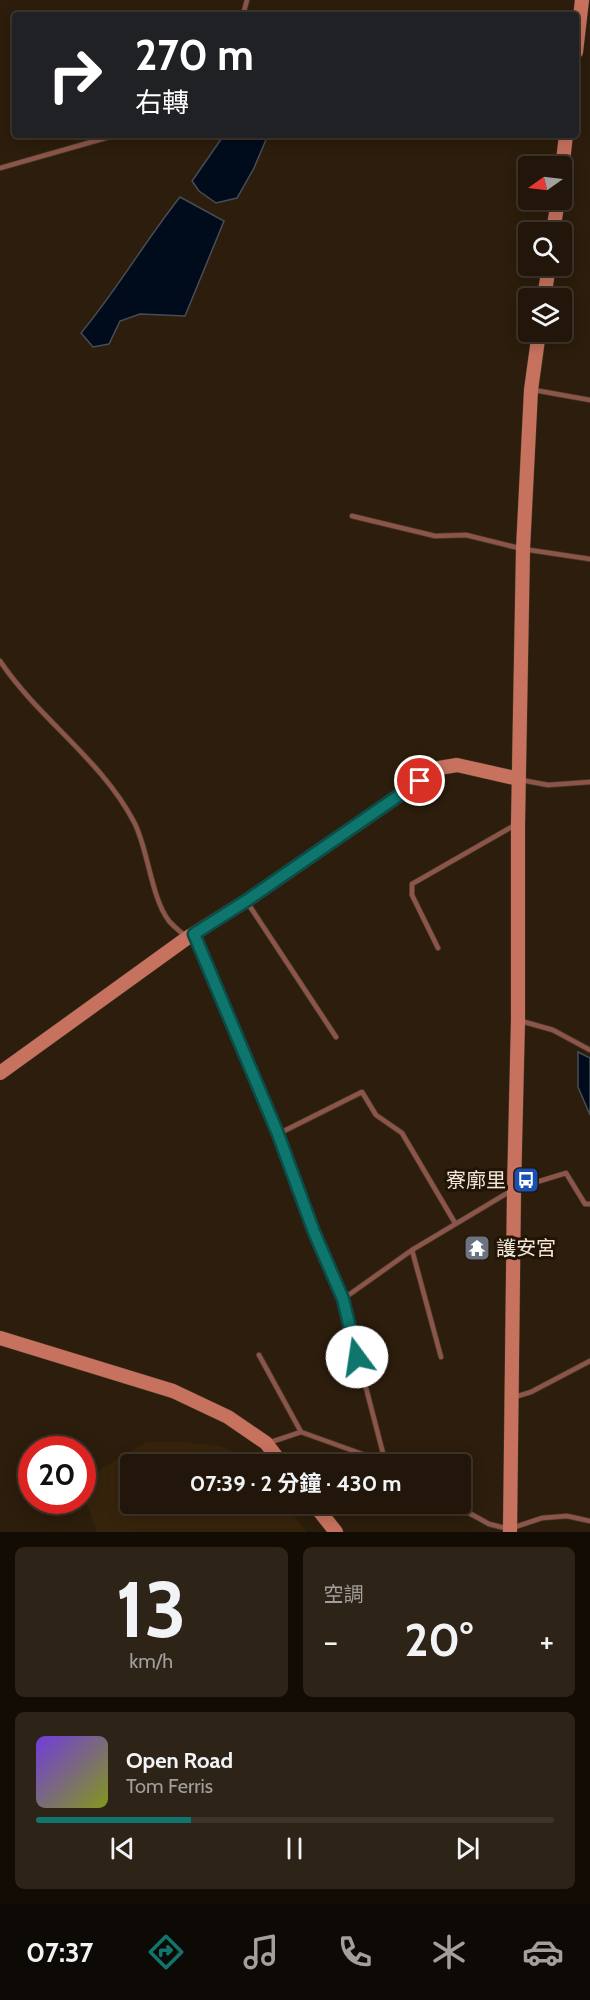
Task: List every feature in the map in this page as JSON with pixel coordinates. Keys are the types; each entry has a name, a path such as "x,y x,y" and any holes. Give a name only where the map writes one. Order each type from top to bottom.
{"main road":[{"path":"579,26 582,0"},
{"path":"564,156 566,138"},
{"path":"509,1531 523,549 531,390 538,342"},
{"path":"0,1073 191,936 246,901 439,768 457,765 519,779"},
{"path":"0,1338 173,1391 228,1417 266,1443 274,1454"},
{"path":"322,1514 336,1532"}],"lane":[{"path":"0,168 105,138"},
{"path":"531,390 590,400"},
{"path":"352,516 435,536 466,535 523,549 590,559"},
{"path":"0,661 112,787 135,824 160,903 168,920 191,936 278,1134 314,1232 343,1299 385,1454"},
{"path":"519,779 548,785 590,782"},
{"path":"438,948 411,895 412,884 518,824"},
{"path":"246,901 336,1037"},
{"path":"518,1020 552,1030 590,1050"},
{"path":"278,1134 362,1092 376,1115 402,1132 455,1223"},
{"path":"343,1299 412,1250 514,1189 566,1173 585,1203 590,1204"},
{"path":"412,1250 441,1357"},
{"path":"259,1355 301,1432"},
{"path":"512,1397 531,1392 590,1361"},
{"path":"266,1443 301,1432 364,1454"},
{"path":"470,1514 509,1531 542,1518 567,1516 590,1521"}],"shaded area":[{"path":"146,1442 187,1442 221,1446 238,1454 126,1454"},
{"path":"120,1458 120,1514 292,1514 307,1532 97,1532 90,1514 96,1514 96,1472"}],"water":[{"path":"222,138 267,138 254,168 237,198 216,203 199,191 192,181"},
{"path":"180,197 224,221 185,316 140,314 120,321 109,344 93,347 81,333"},
{"path":"578,1052 590,1058 590,1115 578,1087"}],"place":[{"name":"寮廓里","path":"526,1180"},
{"name":"護安宮","path":"477,1248"}],"route":[{"path":"357,1357 343,1299 314,1232 278,1134 194,934 246,901 420,781"}]}
